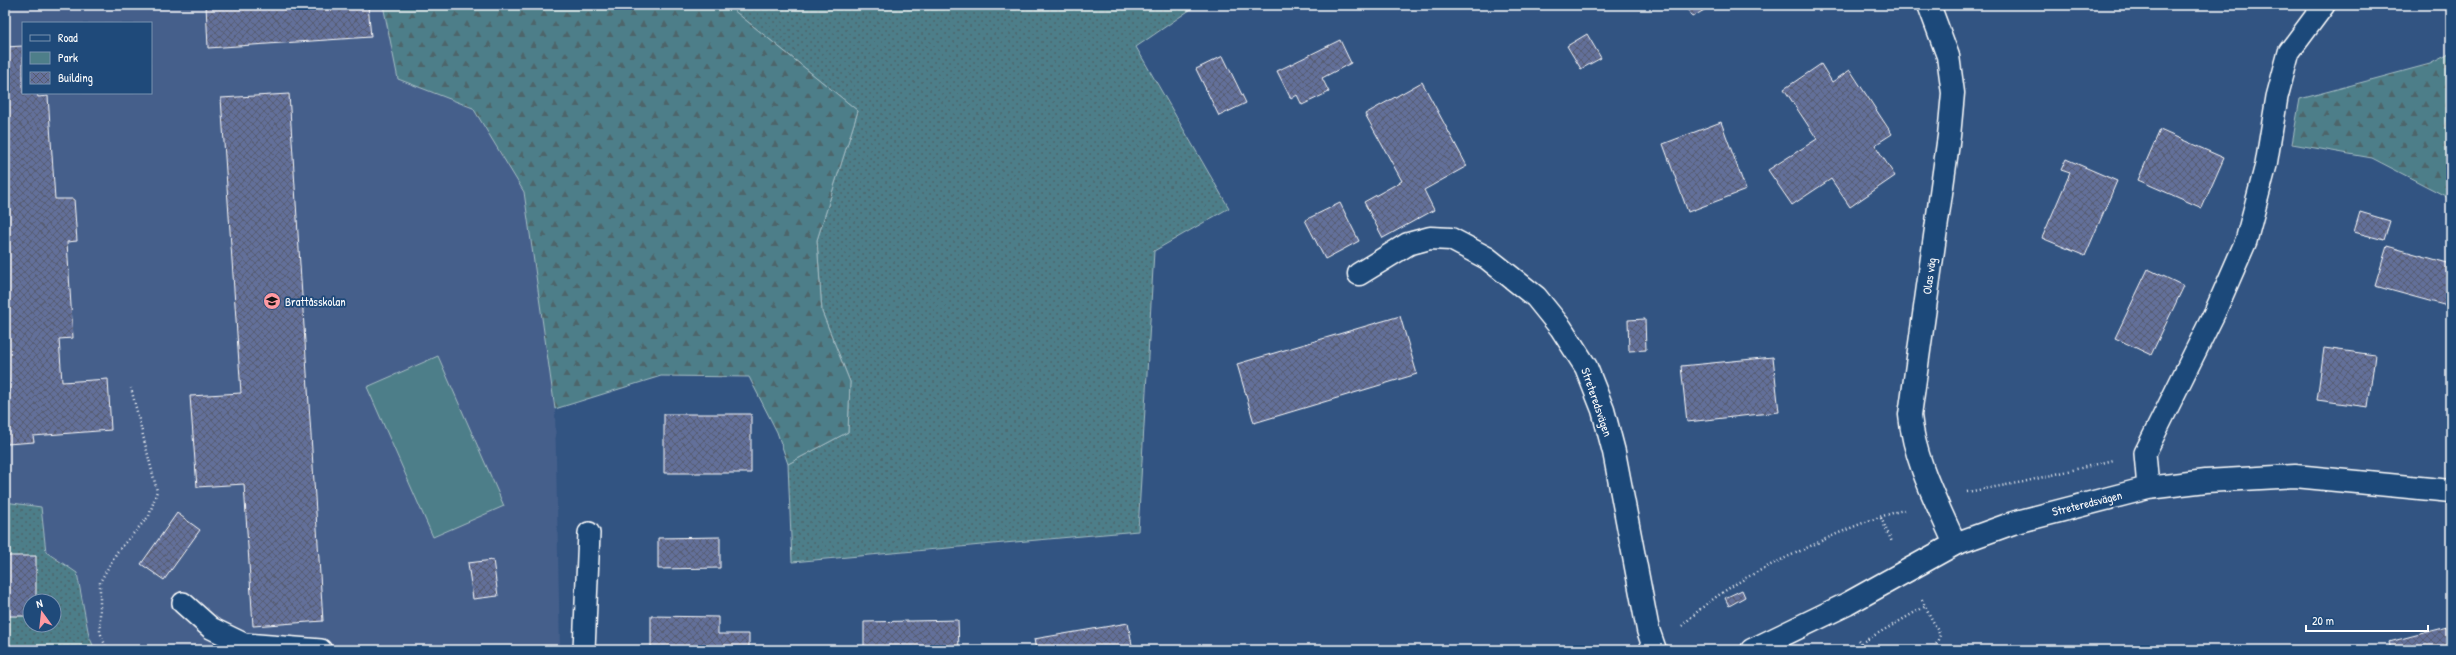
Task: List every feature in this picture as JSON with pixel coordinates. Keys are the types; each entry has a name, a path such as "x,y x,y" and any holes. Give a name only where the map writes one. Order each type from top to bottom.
{"street":[{"name":"Olas väg","path":"1929,5 1948,56 1953,93 1949,136 1910,415 1912,432 1927,479 1955,544"},
{"name":"Streteredsvägen","path":"1359,274 1408,244 1430,238 1451,239 1487,258 1536,297 1561,328 1586,367 1603,410 1614,452 1648,630 1655,650"},
{"name":"Streteredsvägen","path":"1752,650 1847,604 1955,544 2013,522 2148,488 2206,481 2295,476 2451,491"}],"lane":[{"path":"2148,488 2145,454 2215,312 2246,241 2266,165 2277,97 2289,52 2324,5"},
{"path":"584,650 590,533"},
{"path":"183,603 210,628 244,644 321,650"}],"path":[{"path":"107,650 100,632 100,582 117,552 149,516 158,491 132,388"},
{"path":"1845,650 1859,641 1926,606"}],"shaded area":[{"name":"Brattåsskolan","path":"5,5 383,5 398,78 473,108 524,192 555,409 560,650 95,650 89,636 77,573 46,552 41,507 5,502"}],"green space":[{"path":"383,5 727,5 858,111 817,240 822,312 850,382 848,432 788,464 777,432 749,377 661,376 555,409 524,192 473,108 398,79"},
{"path":"727,5 1197,5 1136,47 1229,208 1154,251 1138,531 792,562 788,464 848,432 850,382 822,312 817,240 858,111"},
{"path":"2451,53 2451,199 2372,158 2292,144 2300,99 2430,64"},
{"path":"438,356 504,506 433,537 367,387"},
{"path":"5,502 41,507 46,552 77,573 89,636 95,650 5,650"}],"building":[{"path":"206,5 368,5 371,37 208,48"},
{"path":"1685,5 1713,5 1692,17"},
{"path":"1587,34 1601,58 1581,69 1567,46"},
{"path":"1340,40 1351,63 1322,78 1329,92 1302,105 1297,95 1291,99 1277,71"},
{"path":"22,46 22,94 37,94 38,97 48,96 55,199 74,199 77,241 67,242 73,338 59,339 62,382 108,379 111,430 33,436 34,442 7,444 5,395 9,394 5,328 5,47"},
{"path":"1223,56 1246,103 1219,116 1196,69"},
{"path":"1821,64 1832,82 1850,70 1892,134 1875,145 1895,176 1850,207 1831,179 1792,205 1768,170 1817,139 1784,89"},
{"path":"1422,82 1467,166 1424,190 1434,210 1383,238 1364,202 1402,181 1365,114"},
{"path":"289,94 323,621 253,626 244,484 197,487 190,396 241,393 221,98"},
{"path":"1721,122 1746,190 1688,212 1663,144"},
{"path":"2160,130 2224,158 2202,208 2138,180"},
{"path":"2066,159 2117,181 2085,256 2042,238 2070,173 2061,170"},
{"path":"1340,203 1359,241 1325,259 1305,220"},
{"path":"2360,212 2390,221 2384,240 2354,232"},
{"path":"2387,246 2451,264 2451,307 2375,286"},
{"path":"2148,269 2184,286 2151,355 2115,338"},
{"path":"1400,316 1417,374 1254,423 1237,364"},
{"path":"1645,319 1646,350 1629,351 1628,320"},
{"path":"2324,348 2375,355 2368,407 2317,400"},
{"path":"1773,357 1779,412 1687,422 1681,366"},
{"path":"664,414 751,414 751,473 664,473"},
{"path":"177,513 200,530 164,580 141,564"},
{"path":"720,537 720,568 658,569 658,538"},
{"path":"5,556 36,556 36,593 22,593 22,616 5,616"},
{"path":"493,560 498,596 473,599 468,563"},
{"path":"1742,590 1745,597 1729,606 1725,598"},
{"path":"651,616 718,617 718,634 749,634 749,650 651,650"},
{"path":"958,620 959,650 864,650 864,622"},
{"path":"1128,623 1133,650 1036,650 1034,639"},
{"path":"2451,626 2451,650 2391,650 2389,642"}],"place":[{"name":"Brattåsskolan","path":"272,301"}]}
